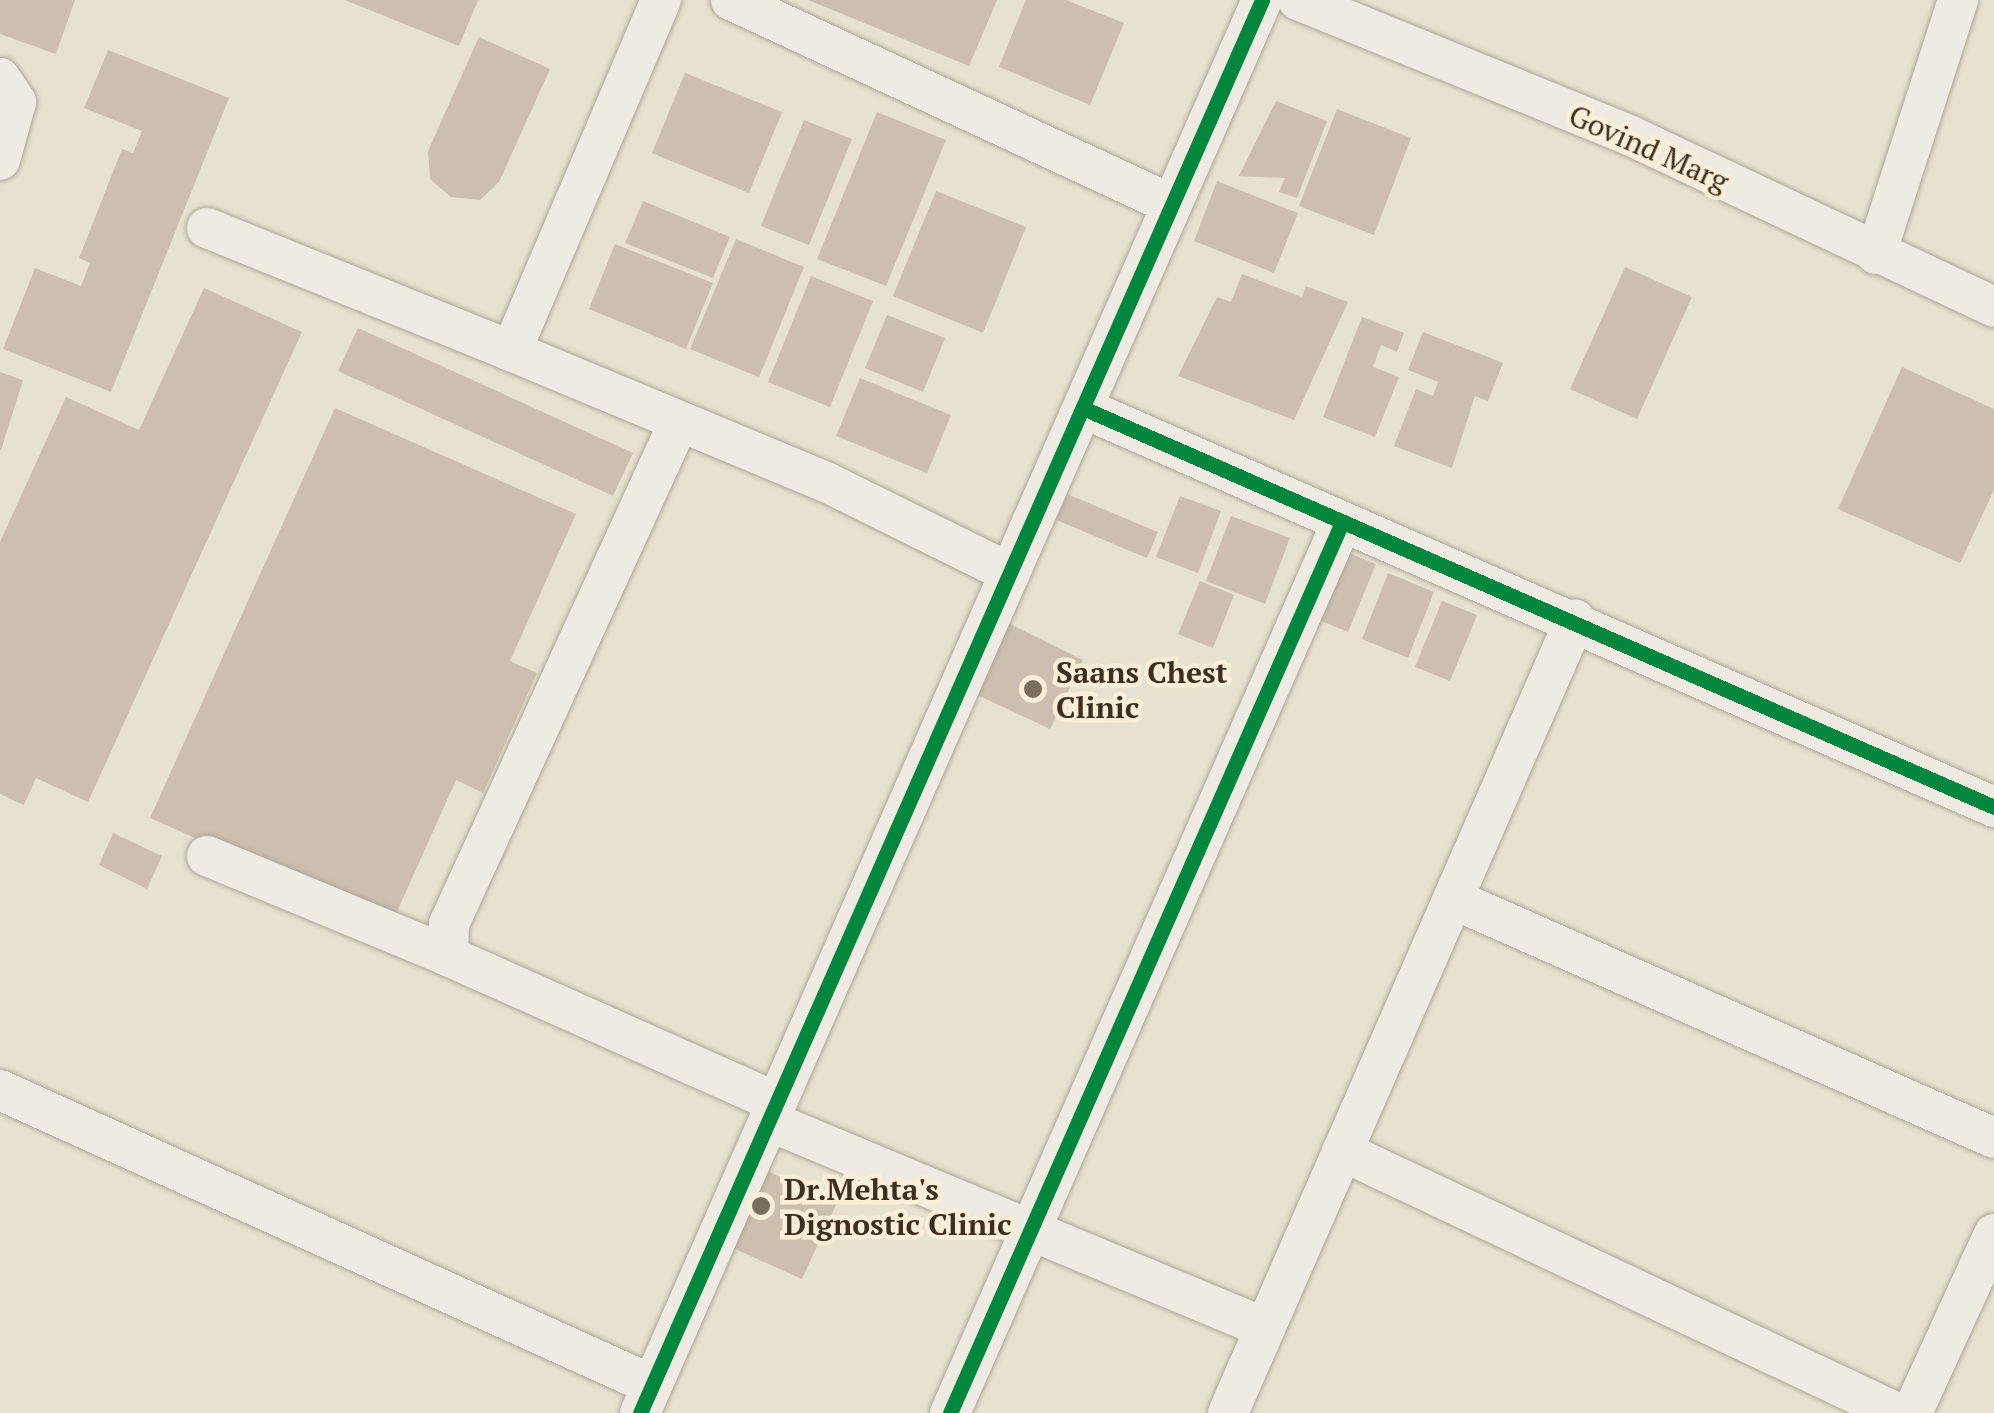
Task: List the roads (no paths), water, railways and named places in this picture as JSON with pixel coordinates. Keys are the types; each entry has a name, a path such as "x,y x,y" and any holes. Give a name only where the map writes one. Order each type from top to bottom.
{"street":[{"path":"511,351 662,0"},
{"path":"730,0 1172,205"},
{"path":"0,1090 646,1399 1262,0"},
{"name":"Govind Marg","path":"1298,0 1631,136 1994,308"},
{"path":"1876,254 1958,0"},
{"path":"0,78 16,102 0,160"},
{"path":"207,228 828,484 1010,573"},
{"path":"1083,408 1575,620 1994,807"},
{"path":"448,956 450,924 678,424"},
{"path":"950,1413 1342,522"},
{"path":"1228,1413 1575,620"},
{"path":"207,856 448,956 772,1112 1030,1230 1265,1328"},
{"path":"1453,900 1994,1138"},
{"path":"1342,1151 1897,1413"},
{"path":"1912,1413 1994,1234"}],"place":[{"name":"Saans Chest Clinic","path":"1033,689"},
{"name":"Dr.Mehta's Dignostic Clinic","path":"761,1206"}]}
